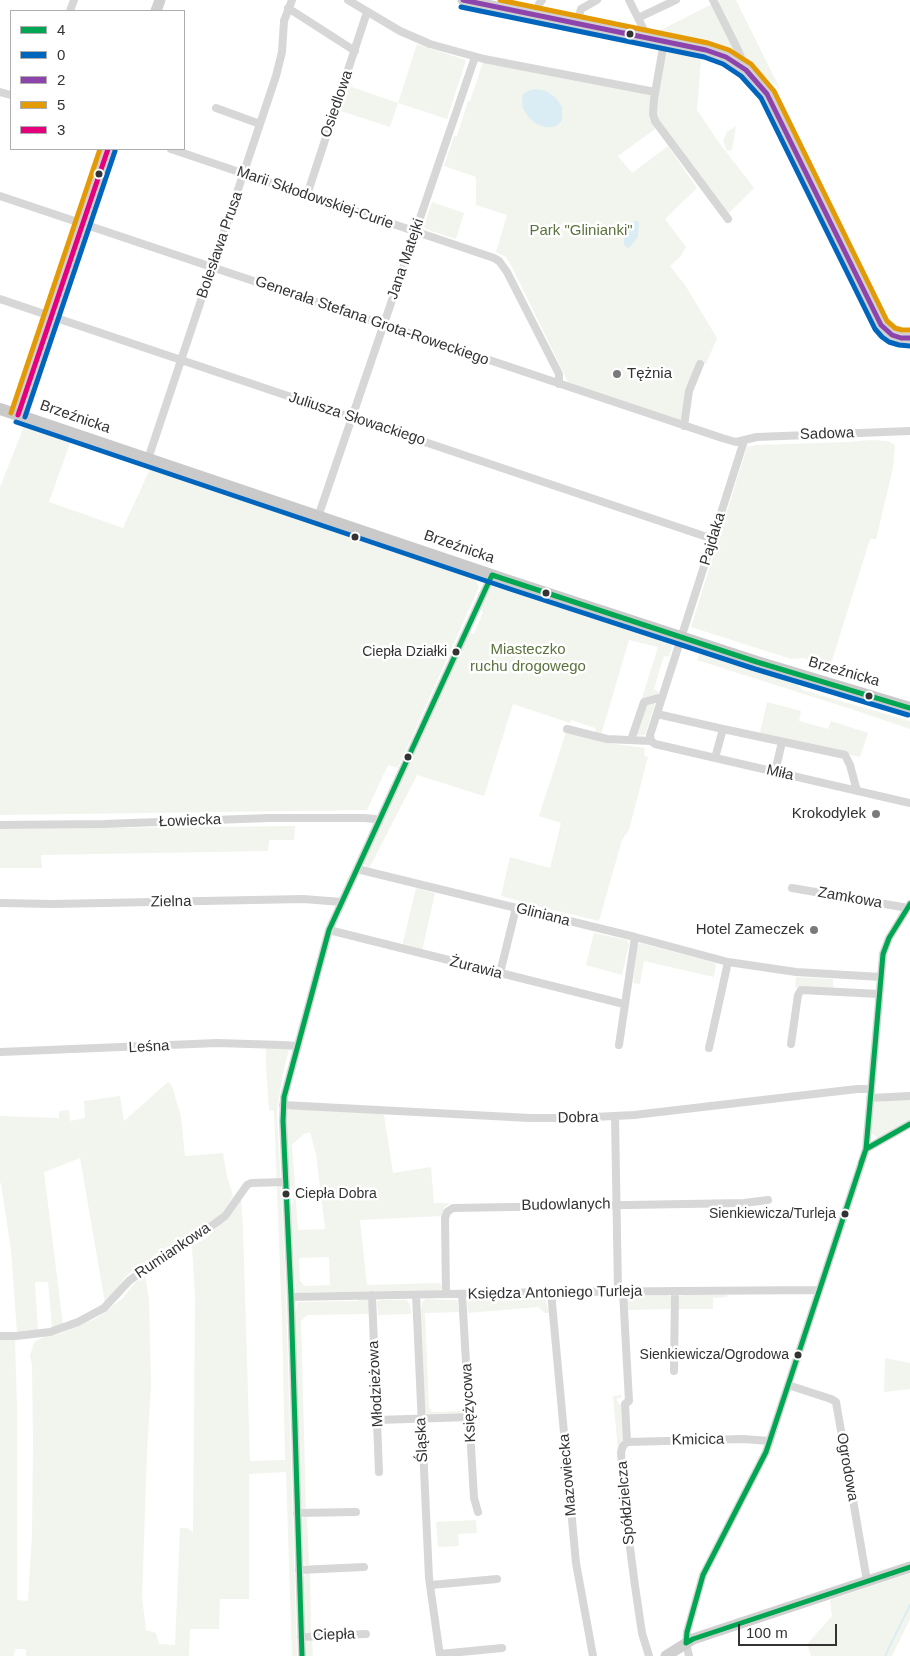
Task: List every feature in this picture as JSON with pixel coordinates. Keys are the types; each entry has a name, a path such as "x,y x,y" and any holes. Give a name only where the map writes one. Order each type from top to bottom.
{"main road":[{"name":"Brzeźnicka","path":"0,409 492,575 757,662 910,708"}],"street":[{"name":"Bolesława Prusa","path":"148,459 280,63 284,21 292,0"},
{"path":"348,0 407,34 430,44 484,59 655,92"},
{"path":"463,0 497,3 536,15 719,54 746,70 767,94 882,324 887,332 892,335 910,338"},
{"path":"536,15 542,0"},
{"path":"577,23 581,9 597,0"},
{"path":"629,0 646,34 646,38"},
{"path":"638,18 676,0"},
{"path":"714,0 746,70"},
{"path":"288,8 355,51"},
{"name":"Osiedlowa","path":"307,195 367,12"},
{"path":"664,42 653,106 655,121 728,219"},
{"name":"Jana Matejki","path":"318,517 475,57"},
{"path":"216,108 260,124"},
{"path":"18,415 108,150"},
{"name":"Marii Skłodowskiej-Curie","path":"174,150 499,261 507,272 559,374 559,384"},
{"name":"Generała Stefana Grota-Roweckiego","path":"0,196 684,426 736,442 744,441"},
{"name":"Juliusza Słowackiego","path":"0,299 713,538"},
{"path":"684,426 689,391 700,364"},
{"name":"Sadowa","path":"744,441 757,437 910,431"},
{"name":"Pajdaka","path":"682,637 744,441"},
{"name":"Ciepła","path":"302,1656 283,1105 329,930 492,575"},
{"path":"651,742 650,735 682,637"},
{"path":"631,740 644,702 662,697"},
{"path":"657,714 846,756 858,791"},
{"name":"Miła","path":"567,729 607,739 651,742 910,802"},
{"path":"715,758 723,729"},
{"path":"776,772 782,742"},
{"name":"Łowiecka","path":"0,825 269,818 364,818 375,819 380,822"},
{"name":"Gliniana","path":"357,869 635,937 728,962 796,972 881,977"},
{"name":"Zamkowa","path":"792,888 909,906"},
{"name":"Zielna","path":"0,903 53,904 303,899 342,902"},
{"path":"689,1656 686,1643 687,1632 703,1575 761,1463 770,1441 818,1290 866,1149 883,954 886,945 909,906"},
{"path":"500,973 516,908"},
{"name":"Żurawia","path":"329,930 624,1004"},
{"path":"619,1045 635,937"},
{"path":"708,1048 728,962"},
{"path":"791,1044 798,995 801,990 879,994"},
{"name":"Leśna","path":"0,1052 217,1043 298,1046"},
{"name":"Dobra","path":"283,1105 530,1118 574,1118 615,1116 871,1089"},
{"path":"870,1098 910,1096"},
{"path":"615,1116 620,1292"},
{"path":"866,1149 910,1124"},
{"name":"Rumiankowa","path":"0,1336 50,1332 78,1322 104,1308 129,1281 162,1255 205,1231 225,1216 247,1185 251,1183 286,1182"},
{"name":"Budowlanych","path":"446,1294 445,1218 449,1210 453,1208 744,1204 768,1200"},
{"name":"Księdza Antoniego Turleja","path":"291,1297 551,1292 818,1290"},
{"path":"674,1291 674,1371"},
{"name":"Mazowiecka","path":"551,1292 576,1563 593,1656"},
{"name":"Spółdzielcza","path":"620,1292 629,1401 625,1404 626,1442 621,1452 629,1546 642,1633 649,1656"},
{"name":"Księżycowa","path":"462,1294 474,1498 478,1512"},
{"name":"Młodzieżowa","path":"372,1295 379,1472"},
{"name":"Śląska","path":"416,1295 431,1585 440,1655 502,1648"},
{"name":"Ogrodowa","path":"788,1385 836,1402 868,1582"},
{"path":"378,1420 470,1417"},
{"name":"Kmicica","path":"626,1442 770,1441"},
{"path":"297,1513 356,1512"},
{"path":"666,1656 693,1639 910,1567"},
{"path":"299,1570 364,1568"},
{"path":"431,1585 497,1579"},
{"name":"Ciepła","path":"301,1636 366,1634"}],"green space":[{"path":"720,0 736,0 780,89 736,52 707,43 653,34"},
{"path":"417,44 466,60 447,119 398,103"},
{"path":"664,48 701,60 697,110 717,140 754,188 729,213 658,120 656,106"},
{"name":"Park \"Glinianki\"","path":"484,59 652,93 655,129 618,156 632,173 668,146 697,188 665,219 686,247 681,256 670,266 685,285 717,338 706,364 698,362 682,424 568,382 512,267 506,257 496,252 507,215 476,205 476,177 444,166 454,136 457,136"},
{"path":"349,86 398,103 390,127 341,111"},
{"path":"736,126 732,150 727,151 723,141 727,132"},
{"path":"432,202 464,213 456,239 425,229 424,225"},
{"path":"25,424 71,440 49,502 123,528 151,467 386,550 474,578 479,587 398,768 388,765 367,810 0,815 0,487"},
{"path":"870,440 888,441 895,445 893,468 876,539 870,539 830,667 804,658 791,659 691,627 747,447"},
{"name":"Miasteczko ruchu drogowego","path":"496,582 507,585 506,588 530,598 671,642 672,647 669,657 664,656 654,689 659,692 645,735 630,736 658,647 629,640 601,735 596,733 595,728 571,720 570,723 513,704 484,796 417,775 371,865 367,868 364,863 396,792 469,632 474,634 483,612 480,610 491,587"},
{"path":"702,649 792,679 803,690 910,721 910,729 697,660"},
{"path":"767,702 801,711 799,721 828,729 831,721 868,733 860,757 760,733"},
{"path":"566,732 615,744 645,748 644,756 648,757 629,830 622,840 599,921 501,896 510,857 550,868 561,823 539,816"},
{"path":"295,826 294,840 269,840 268,851 41,855 42,868 0,868 0,829"},
{"path":"416,888 435,893 422,951 402,946"},
{"path":"594,933 627,940 629,944 622,975 586,965"},
{"path":"640,943 716,963 714,977 644,961 640,984 633,983 637,946"},
{"path":"796,977 833,979 833,988 795,987"},
{"path":"266,1048 289,1049 277,1111 285,1268 297,1656 292,1656 286,1472 249,1474 249,1599 220,1599 219,1629 190,1629 189,1656 26,1656 26,1649 15,1649 14,1656 0,1656 0,1338 15,1339 17,1600 28,1601 32,1535 33,1441 32,1365 30,1356 34,1342 97,1318 123,1298 145,1273 149,1300 151,1386 142,1597 146,1630 156,1633 159,1644 175,1645 180,1528 187,1528 193,1532 195,1297 192,1246 205,1239 226,1219 241,1198 250,1461 285,1460 274,1111 269,1110 266,1067"},
{"path":"168,1082 172,1086 181,1117 185,1156 223,1153 233,1196 222,1213 213,1221 159,1252 126,1276 105,1303 80,1158 44,1172 63,1325 52,1328 48,1282 35,1282 38,1331 17,1332 11,1251 0,1183 0,1116 59,1118 59,1111 69,1110 70,1121 85,1118 84,1101 120,1096 124,1121"},
{"path":"910,1099 910,1121 878,1138 871,1133 872,1105 874,1102"},
{"path":"288,1110 384,1115 393,1173 431,1167 434,1203 450,1203 444,1208 441,1216 360,1220 367,1285 440,1283 442,1288 440,1290 296,1292 290,1212 293,1191 289,1182 286,1115","holes":["310,1132 316,1154 325,1229 298,1230 292,1145 304,1134","329,1257 330,1285 305,1286 300,1281 299,1258"]},
{"path":"669,1295 672,1298 670,1309 627,1310 627,1297"},
{"path":"683,1295 727,1295 727,1297 713,1298 713,1309 678,1309 677,1299"},
{"path":"541,1297 545,1299 550,1313 545,1313 538,1307 468,1313 467,1301 470,1299"},
{"path":"359,1299 366,1299 369,1302 369,1314 307,1315 301,1321 306,1509 303,1509 300,1505 294,1311 296,1311 297,1303 300,1302 358,1301"},
{"path":"426,1299 456,1300 459,1312 425,1313 429,1408 433,1412 465,1411 465,1413 427,1414 423,1410 419,1311 421,1311 422,1302"},
{"path":"380,1300 406,1300 410,1304 411,1314 378,1315 377,1302"},
{"path":"885,1358 910,1363 910,1389 884,1392"},
{"path":"621,1395 621,1398 617,1398 617,1401 621,1405 623,1438 618,1451 613,1396"},
{"path":"304,1517 307,1517 309,1565 302,1561 301,1521"},
{"path":"476,1520 477,1533 458,1534 459,1546 438,1547 436,1522"},
{"path":"306,1573 310,1573 311,1632 304,1630 303,1578"},
{"path":"910,1573 910,1619 892,1656 811,1656 807,1644 832,1616 830,1600"},
{"path":"308,1639 312,1639 313,1656 306,1656 306,1642"}],"shaded area":[{"path":"537,89 546,91 556,98 562,107 562,120 558,125 545,127 537,124 530,119 523,109 523,94"},
{"path":"637,220 639,224 638,237 627,248 624,244 624,236 630,225"}],"waterway":[{"path":"885,1656 910,1605"}],"transit line":[{"name":"2","path":"463,0 706,50 726,57 746,70 767,94 881,325 892,335 910,338"},
{"name":"5","path":"500,0 708,43 729,50 751,64 774,91 887,321 895,328 910,330"},
{"name":"0","path":"461,7 704,57 723,64 741,76 761,98 875,329 889,342 910,346"},
{"name":"5","path":"11,413 100,150"},
{"name":"3","path":"18,415 108,150"},
{"name":"0","path":"25,417 115,151"},
{"name":"0","path":"16,422 510,589 755,669 908,715"},
{"name":"4","path":"492,575 757,662 910,708"},
{"name":"4","path":"302,1656 291,1297 283,1121 284,1097 329,930 492,575"},
{"name":"4","path":"686,1643 687,1632 703,1575 766,1452 866,1149 883,954 889,938 910,904"},
{"name":"4","path":"861,1163 866,1149 910,1124"},
{"name":"4","path":"686,1643 693,1639 910,1567"}],"place":[{"name":"Tężnia","path":"617,374"},
{"name":"Ciepła Działki","path":"456,652"},
{"name":"Krokodylek","path":"876,814"},
{"name":"Hotel Zameczek","path":"814,930"},
{"name":"Ciepła Dobra","path":"286,1194"},
{"name":"Sienkiewicza/Turleja","path":"845,1214"},
{"name":"Sienkiewicza/Ogrodowa","path":"798,1355"}]}
